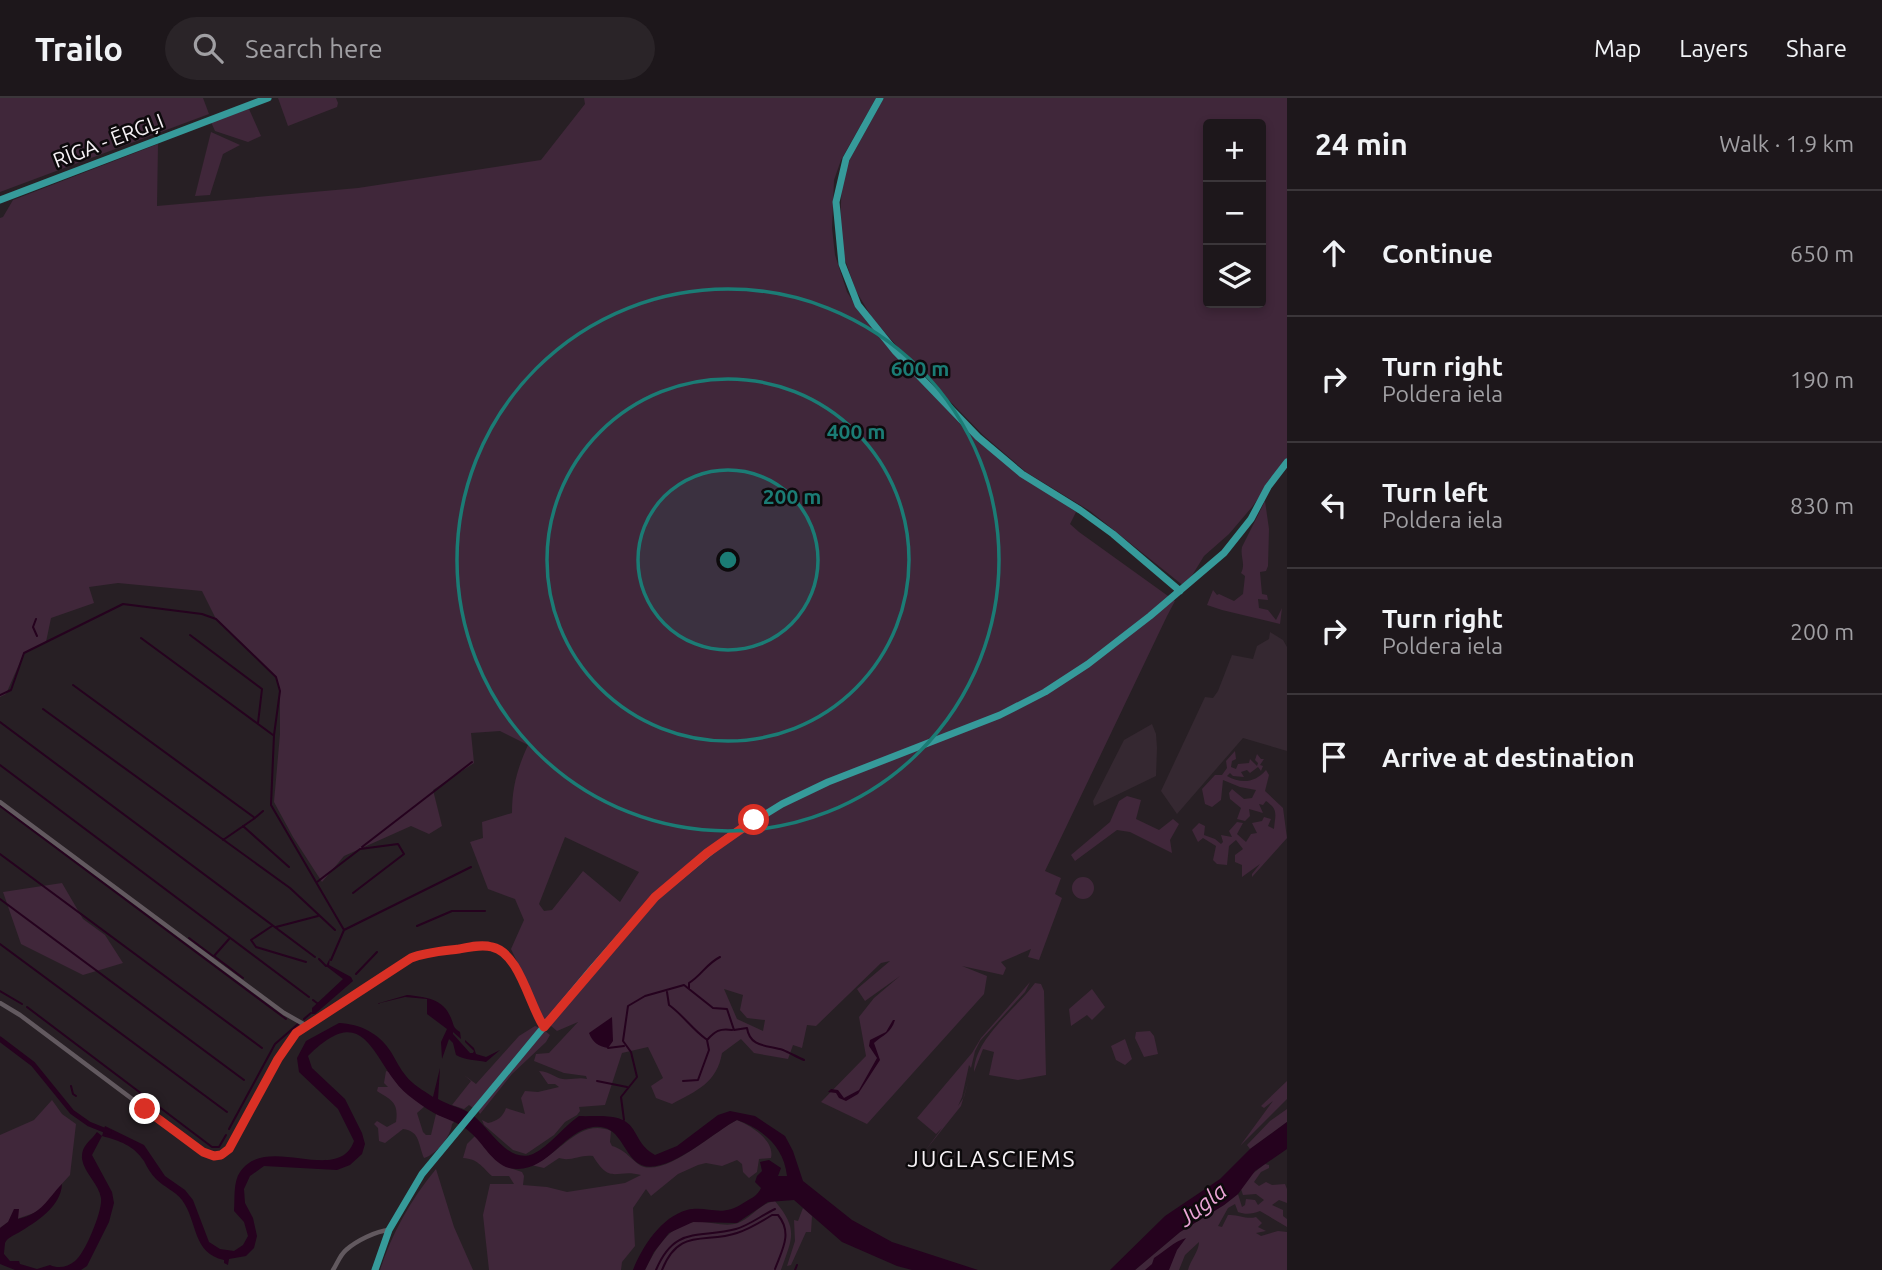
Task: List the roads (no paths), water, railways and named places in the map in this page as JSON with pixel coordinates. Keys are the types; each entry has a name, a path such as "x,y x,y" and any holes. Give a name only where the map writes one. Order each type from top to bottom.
{"main road":[{"name":"RĪGA - ĒRGĻI","path":"0,200 268,98"},
{"path":"880,98 846,159 836,202 842,264 858,305 895,351 978,437 1021,474 1113,534 1180,591"},
{"path":"375,1270 389,1230 417,1182 474,1110 655,897 727,838 782,804 811,789 992,719 1045,692 1106,651 1224,553 1240,536 1273,479 1287,462"}],"street":[{"path":"0,802 284,1013 307,1026"},
{"path":"0,1003 20,1015 203,1152 214,1156 229,1149 289,1041 307,1026 414,957 473,947 493,947 502,951 516,968 544,1027"},
{"path":"333,1270 342,1252 379,1231 389,1230"}],"water":[{"path":"330,958 329,965 351,977 353,981 312,1014 312,1008 343,979 326,966"},
{"path":"407,995 433,1000 443,1006 460,1032 461,1039 453,1034 470,1053 474,1051 465,1040 474,1048 476,1054 486,1057 500,1050 486,1062 467,1059 456,1055 449,1039 442,1059 441,1042 447,1029 427,1014 427,999 405,997 376,1004"},
{"path":"612,1017 613,1041 608,1048 596,1044 589,1033"},
{"path":"893,1020 889,1031 874,1043 880,1060 858,1094 846,1101 836,1093 828,1092 831,1089 838,1090 844,1098 859,1090 877,1058 869,1046 870,1040 886,1032"},
{"path":"339,1023 347,1024 362,1028 381,1040 409,1079 433,1097 440,1068 438,1099 475,1117 514,1154 533,1154 579,1116 609,1116 622,1120 633,1129 644,1147 655,1155 677,1146 718,1115 730,1111 755,1116 785,1136 803,1181 852,1220 892,1242 978,1270 912,1270 897,1266 842,1242 794,1200 768,1202 737,1223 693,1222 669,1233 654,1252 645,1270 633,1270 654,1234 669,1219 687,1210 729,1210 758,1193 761,1188 755,1182 762,1171 760,1162 769,1160 781,1168 778,1176 787,1176 782,1156 771,1140 755,1128 737,1120 672,1161 658,1166 645,1166 635,1161 614,1133 601,1127 593,1127 572,1137 533,1166 509,1168 493,1157 467,1129 431,1111 408,1095 367,1042 357,1034 344,1033 328,1039 308,1056 312,1068 345,1099 362,1133 365,1144 362,1154 350,1165 337,1170 264,1166 250,1176 244,1189 245,1203 253,1218 257,1236 254,1248 246,1256 229,1259 228,1265 206,1251 182,1200 156,1179 140,1156 126,1144 102,1136 105,1126 144,1145 165,1176 185,1190 193,1200 209,1242 220,1249 234,1251 243,1245 248,1236 244,1222 234,1211 235,1186 240,1172 252,1161 284,1156 333,1159 346,1154 354,1141 338,1109 299,1072 297,1058 306,1041"},
{"name":"Jugla","path":"1287,1122 1287,1149 1255,1171 1238,1194 1180,1232 1135,1270 1110,1270 1165,1216 1220,1179 1250,1149"},
{"path":"97,1132 102,1136 92,1155 112,1192 114,1203 109,1222 87,1266 81,1270 15,1270 0,1264 0,1228 8,1222 14,1209 19,1209 18,1219 33,1213 62,1184 61,1192 52,1207 40,1219 7,1240 4,1254 10,1261 19,1261 20,1264 37,1269 50,1265 66,1266 79,1257 101,1204 100,1193 86,1169 82,1154 84,1147"},
{"path":"1186,1238 1177,1250 1169,1270 1145,1270 1154,1258"}],"waterway":[{"path":"0,695 11,690 24,653 123,604 202,614 216,619 276,677 280,691 274,735 271,805 344,930"},
{"path":"36,619 33,627 37,636"},
{"path":"190,635 262,689 258,723"},
{"path":"141,638 273,735"},
{"path":"73,685 255,818 223,840"},
{"path":"43,709 290,888 335,930"},
{"path":"0,722 315,957"},
{"path":"362,847 472,762"},
{"path":"0,765 309,997"},
{"path":"0,806 286,1019"},
{"path":"256,817 263,811"},
{"path":"243,826 289,867"},
{"path":"317,882 360,849 398,844 404,854 353,893"},
{"path":"0,854 262,1048"},
{"path":"331,960 344,930 471,867"},
{"path":"0,899 244,1080"},
{"path":"417,926 452,911 485,911"},
{"path":"276,927 318,916"},
{"path":"272,926 251,940 256,947 306,962"},
{"path":"189,938 213,956"},
{"path":"229,939 214,956 243,978"},
{"path":"0,944 227,1112"},
{"path":"356,974 377,952"},
{"path":"689,989 689,983 720,957"},
{"path":"319,959 326,966"},
{"path":"624,1120 621,1097 637,1077 631,1052 623,1041 628,1006 645,996 684,985 713,1008 727,1009 734,1030 747,1028 756,1042 804,1060"},
{"path":"0,991 22,1004"},
{"path":"667,992 669,1005 706,1039"},
{"path":"313,1000 317,1003"},
{"path":"27,1007 212,1147 219,1147 226,1135"},
{"path":"304,1019 311,1013"},
{"path":"229,1129 275,1044 298,1024"},
{"path":"683,1081 698,1080 709,1050 707,1040 715,1032 732,1030"},
{"path":"0,1039 33,1064 72,1112 89,1124 109,1132"},
{"path":"608,1048 624,1046"},
{"path":"597,1081 627,1087"},
{"path":"71,1086 76,1096"},
{"path":"656,1270 663,1256 680,1240 689,1236 736,1229 775,1209"},
{"path":"662,1270 676,1248 685,1242 737,1233 772,1215 778,1215 785,1228 785,1235 775,1269"},
{"path":"795,1270 797,1265"}],"district":[{"name":"JUGLASCIEMS","path":"992,1158"}]}
